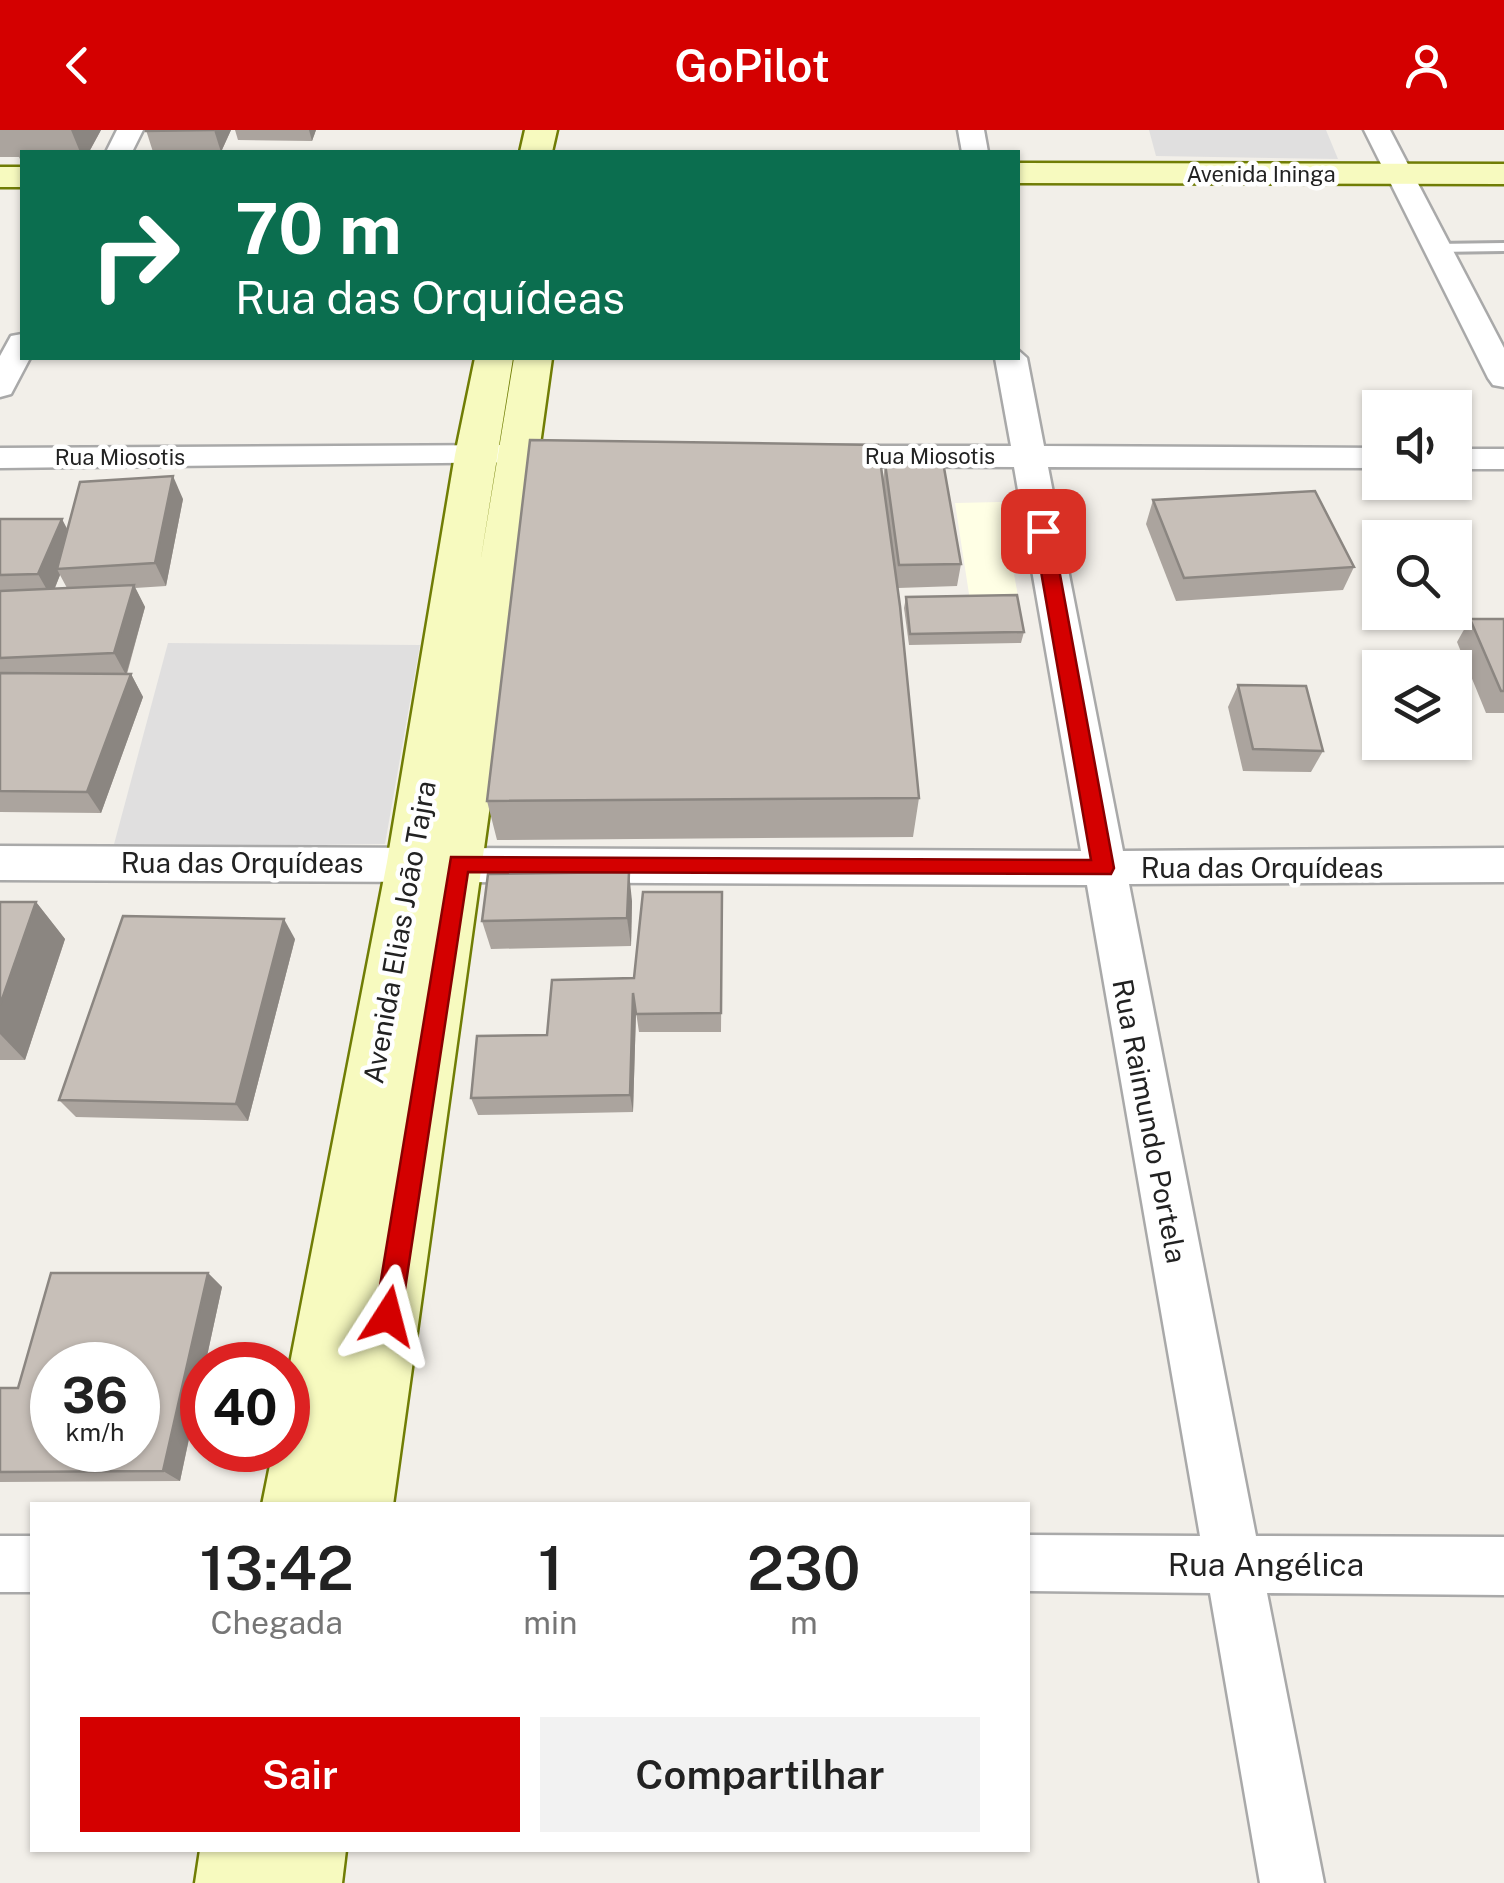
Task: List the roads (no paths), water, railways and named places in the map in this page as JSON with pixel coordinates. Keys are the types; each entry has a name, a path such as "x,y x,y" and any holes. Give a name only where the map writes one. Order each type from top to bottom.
{"street":[{"path":"1377,130 1504,378"},
{"name":"Avenida Ininga","path":"1020,173 1402,183 1504,192"},
{"name":"Avenida Ininga","path":"1020,193 1402,183 1504,174"},
{"path":"0,388 20,347"},
{"name":"Avenida Elias João Tajra","path":"494,360 516,455"},
{"name":"Avenida Elias João Tajra","path":"297,1502 436,862 533,360"},
{"name":"Rua Raimundo Portela","path":"1012,360 1292,1883"},
{"name":"Rua Miosotis","path":"0,458 516,455"},
{"name":"Rua Miosotis","path":"793,456 1362,458"},
{"path":"1472,459 1504,459"},
{"name":"Rua das Orquídeas","path":"0,862 1103,868 1504,865"},
{"name":"Avenida Elias João Tajra","path":"359,1502 436,862"},
{"name":"Rua Angélica","path":"1030,1563 1504,1566"},
{"path":"0,1564 30,1564"},
{"path":"234,1883 239,1852"},
{"path":"302,1883 308,1852"}],"lane":[{"path":"1436,248 1503,249"}]}
